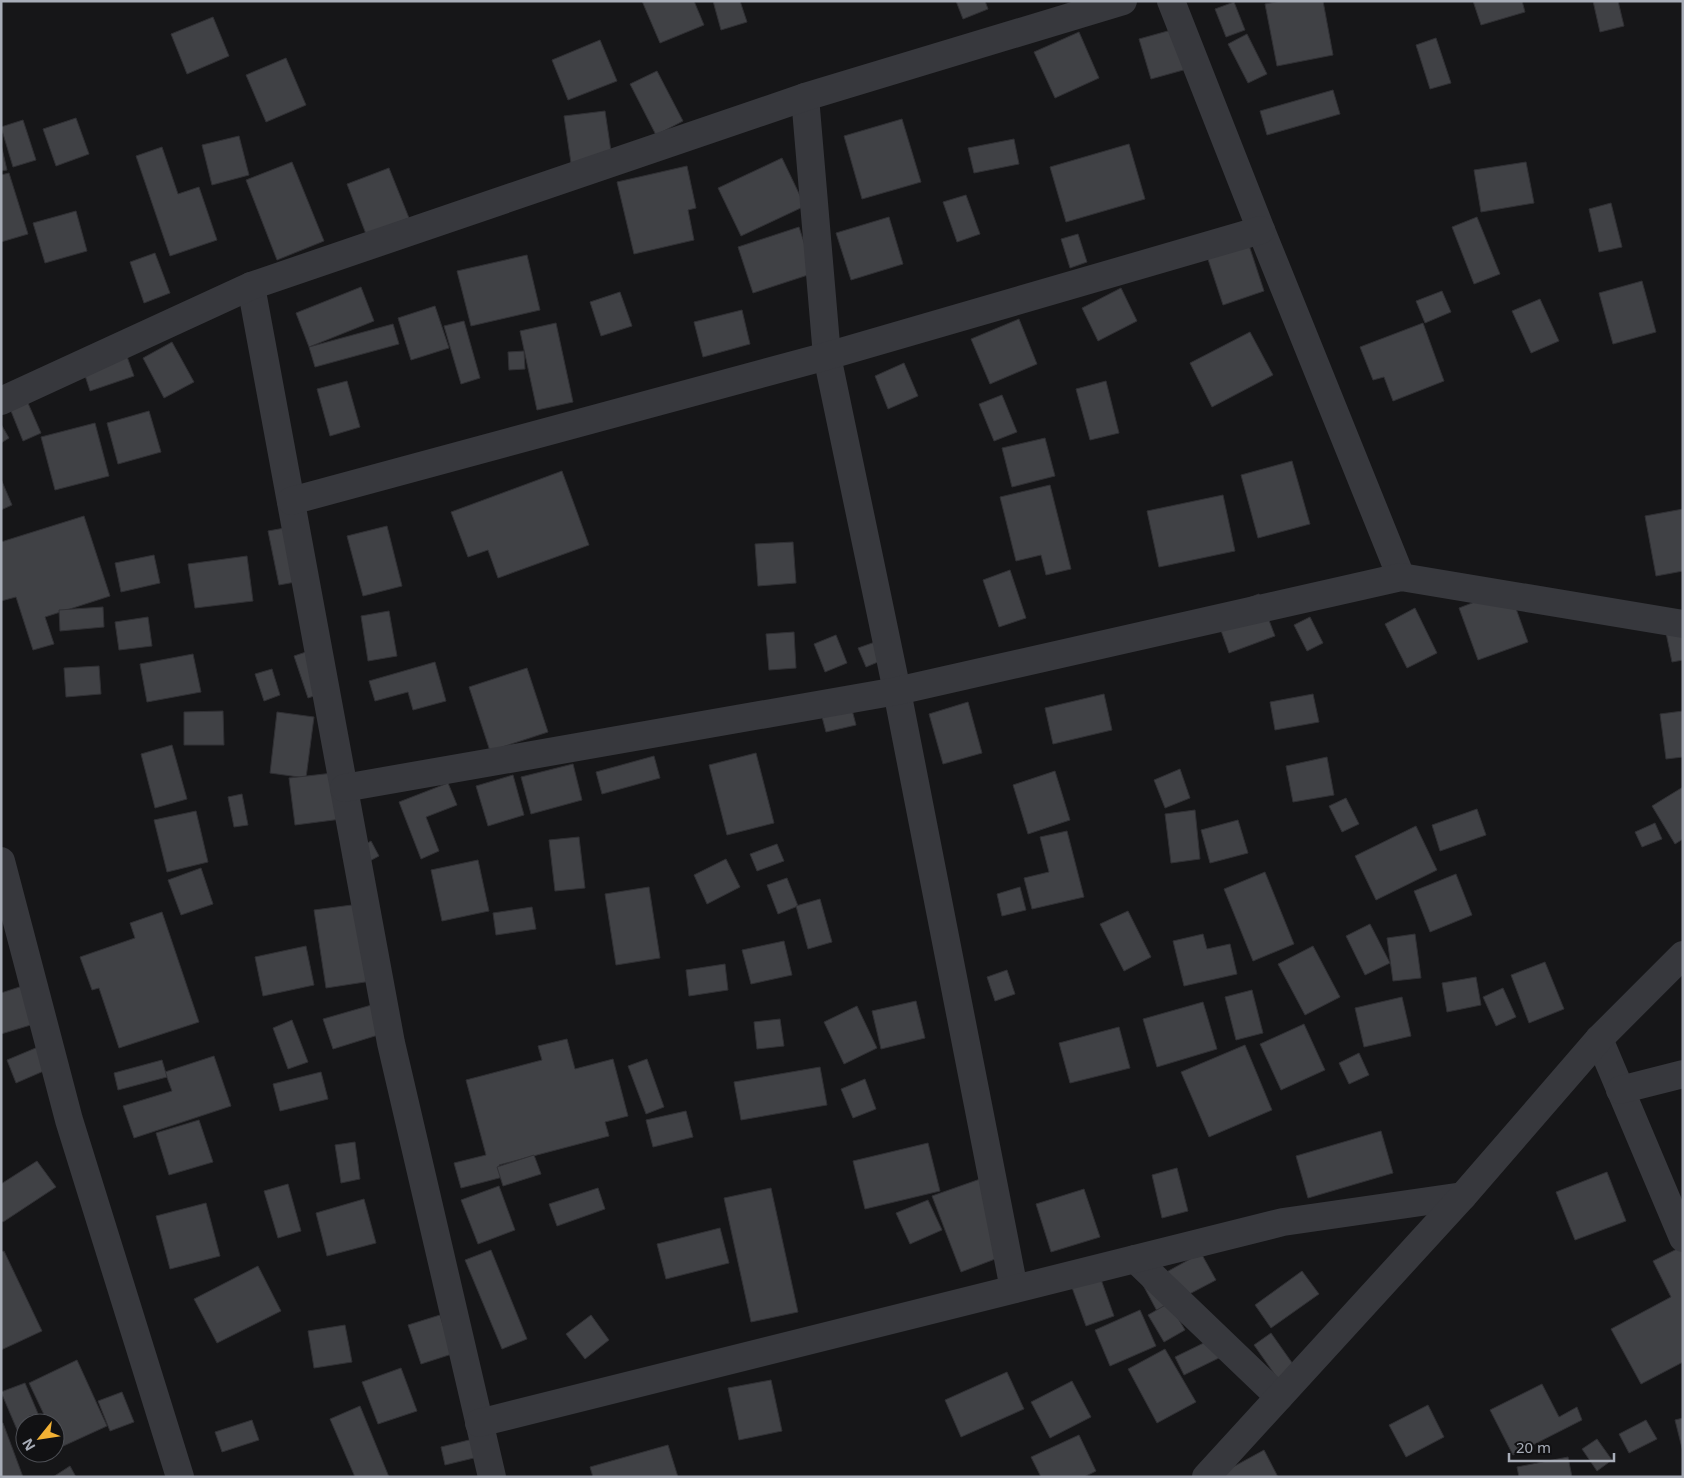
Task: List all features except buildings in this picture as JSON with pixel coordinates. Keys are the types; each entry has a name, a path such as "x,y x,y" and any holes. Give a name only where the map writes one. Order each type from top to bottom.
{"street":[{"path":"1,401 251,286 805,97 1123,1"},
{"path":"1171,1 1401,577"},
{"path":"805,97 827,356 897,691 1014,1289"},
{"path":"291,501 827,356 1261,230"},
{"path":"251,286 391,1043 492,1477"},
{"path":"344,788 897,691 1401,577 1683,624"},
{"path":"1,861 69,1120 180,1477"},
{"path":"1206,1477 1463,1196 1599,1039 1683,955"},
{"path":"1599,1039 1683,1238"},
{"path":"1620,1090 1683,1074"},
{"path":"480,1423 1283,1222 1463,1196"},
{"path":"1135,1259 1279,1398"}]}
